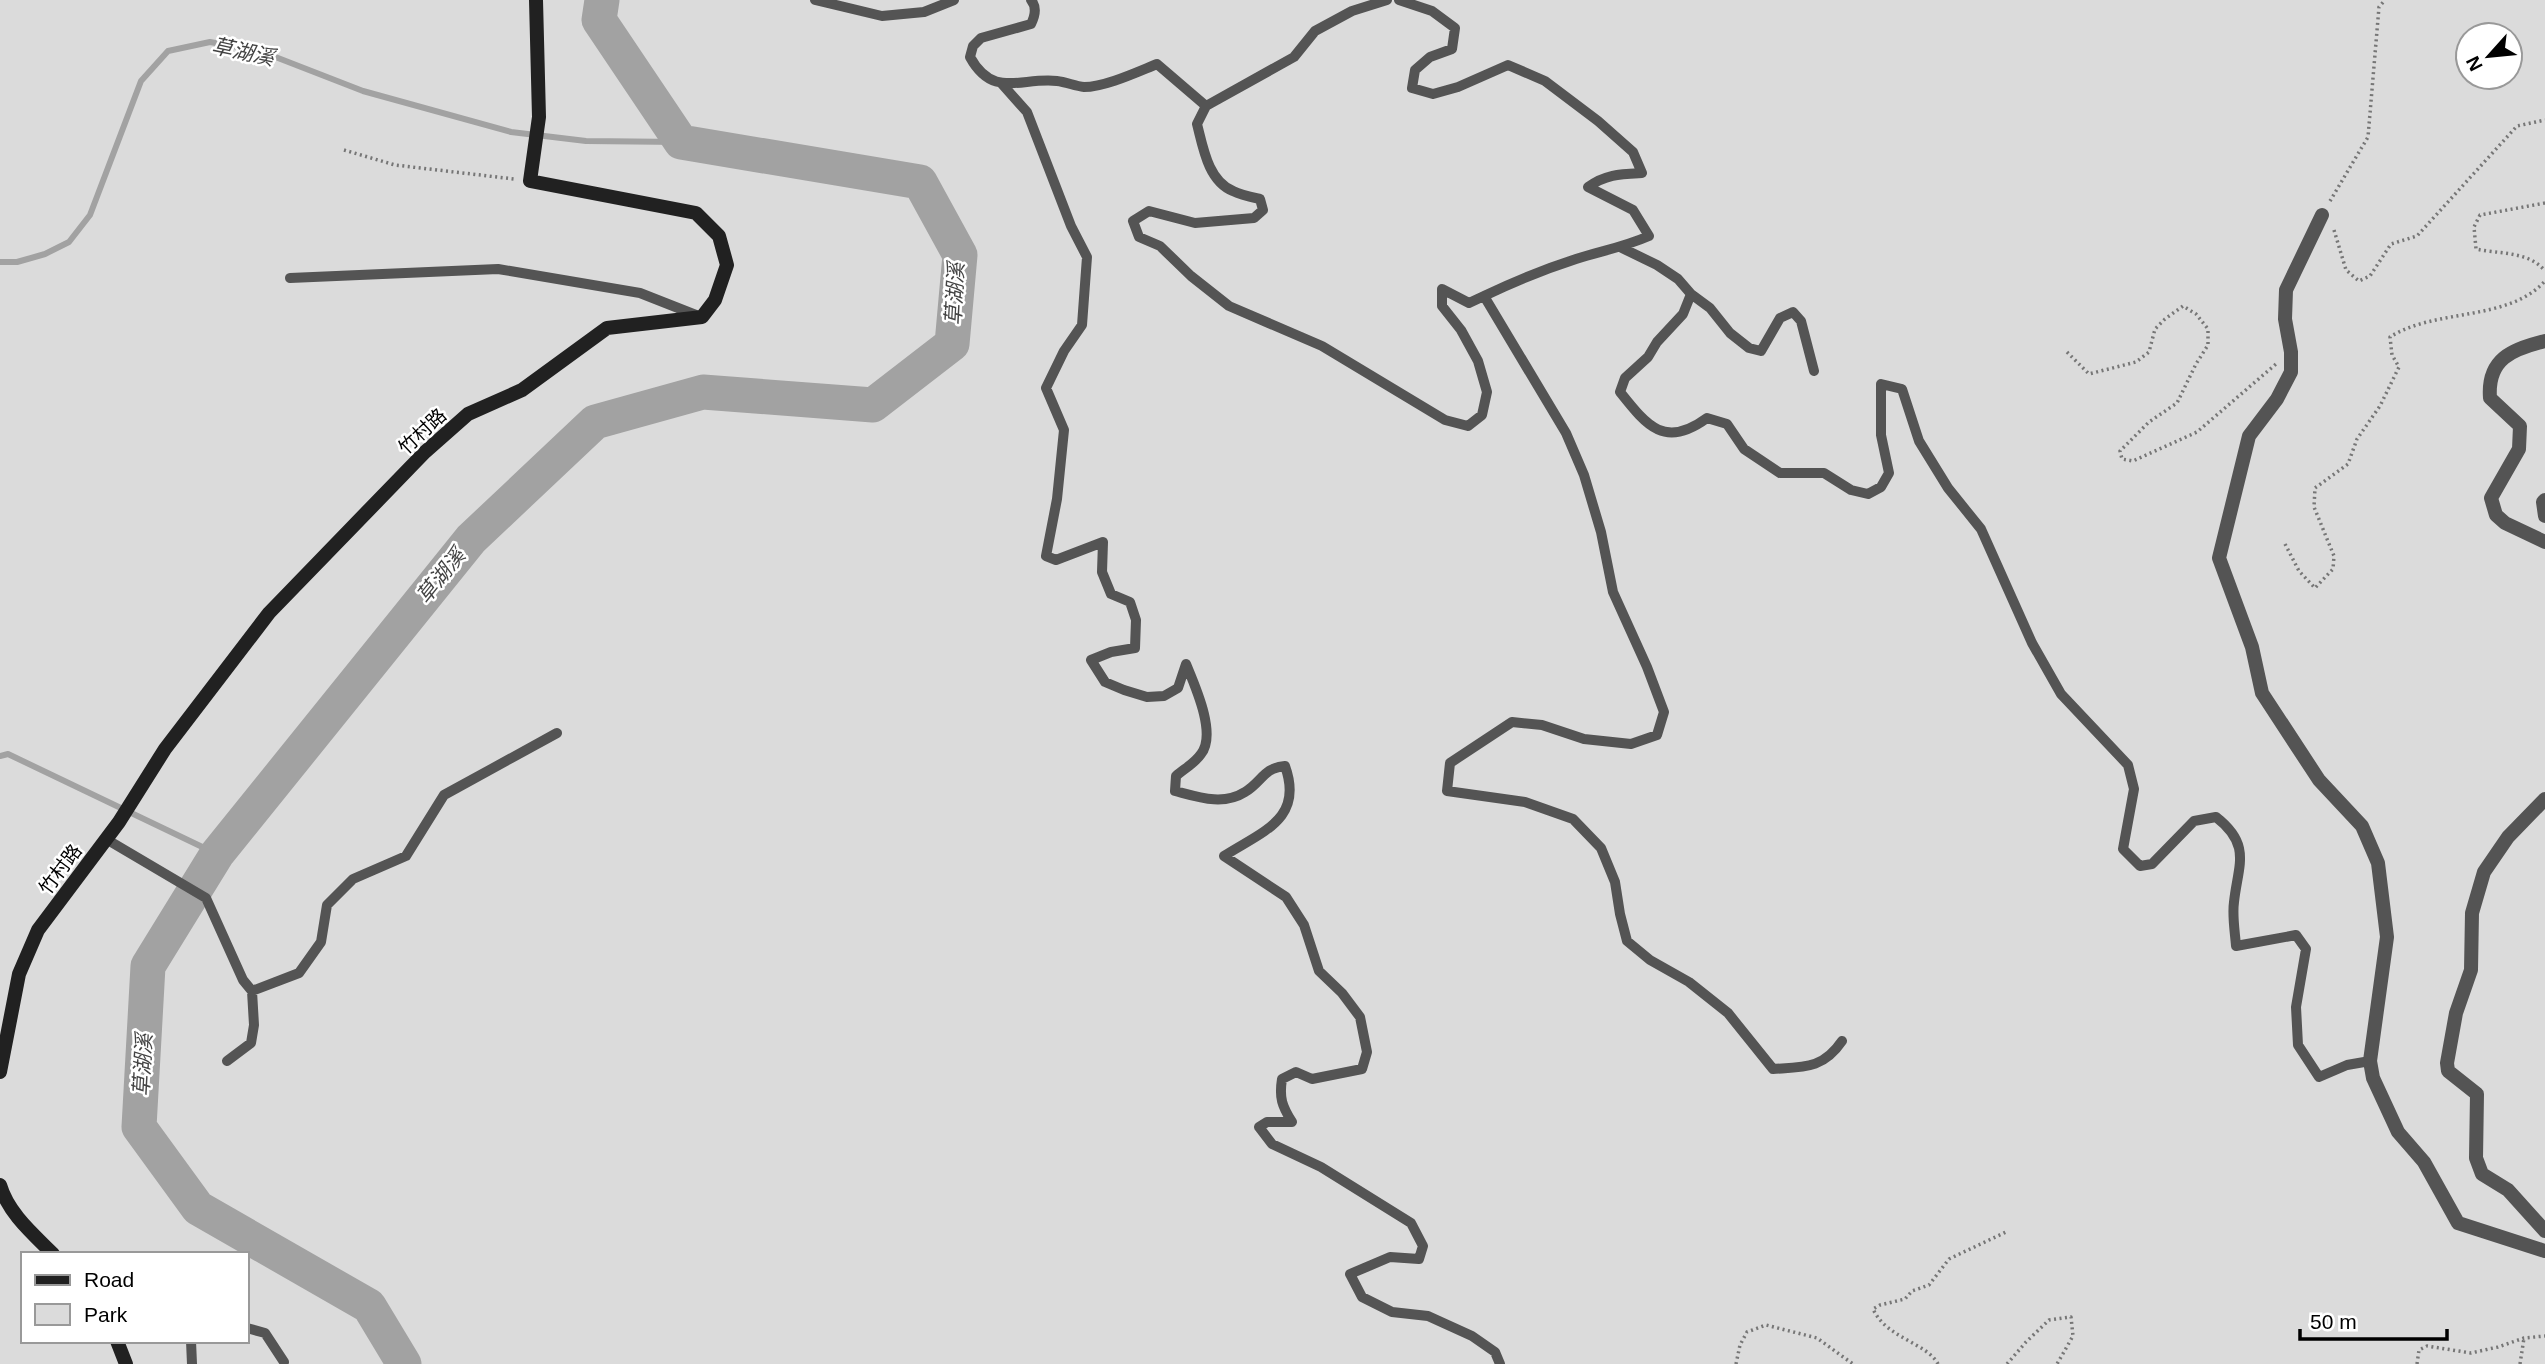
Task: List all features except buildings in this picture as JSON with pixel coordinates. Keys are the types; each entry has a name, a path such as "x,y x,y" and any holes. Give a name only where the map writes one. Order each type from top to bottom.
{"street":[{"path":"536,0 540,117 530,181 696,213 719,236 727,265 715,300 702,317"},
{"path":"2322,215 2286,290 2285,319 2291,352 2291,372 2277,399 2249,436 2219,558 2252,647 2262,693 2319,780 2362,826 2378,863 2386,937 2370,1061 2373,1078 2398,1132 2424,1162 2458,1223 2545,1251"},
{"name":"竹村路","path":"0,1072 19,974 38,930 119,822 165,749 269,613 425,452 468,414 522,390 607,328 702,317"},
{"path":"2545,341 2525,346 2496,362 2489,383 2490,398 2519,426 2519,449 2491,498 2496,515 2505,523 2545,542"},
{"path":"2545,500 2545,516"},
{"path":"2545,799 2508,836 2484,872 2472,913 2471,970 2456,1013 2447,1063 2448,1071 2477,1094 2476,1158 2482,1174 2508,1190 2545,1231"},
{"path":"0,1185 3,1196 23,1225 51,1252"},
{"path":"118,1343 126,1364"}],"lane":[{"path":"815,0 882,16 924,12 954,0"},
{"path":"1031,0 1035,15 1031,24 981,38 973,46 970,57 978,72 1002,83 1027,112 1071,226 1087,257 1082,325 1064,351 1046,388 1063,430 1057,499 1046,556 1056,560 1103,542 1102,572 1111,594 1130,602 1136,620 1135,648 1111,652 1091,660 1105,681 1147,697 1164,696 1178,688 1186,664 1199,696 1208,734 1203,753 1176,776 1175,791 1203,799 1225,800 1245,792 1272,767 1285,766 1290,781 1290,801 1280,820 1224,856 1286,897 1304,925 1319,971 1342,993 1360,1017 1367,1052 1362,1069 1312,1079 1296,1072 1282,1079 1282,1107 1292,1122 1267,1122 1259,1127 1272,1144 1321,1167 1412,1223 1423,1246 1419,1259 1390,1257 1350,1274 1362,1297 1392,1312 1428,1316 1472,1336 1495,1352 1500,1364"},
{"path":"1387,0 1352,11 1315,31 1294,57 1206,106 1197,124 1214,176 1230,190 1260,199 1263,209 1254,218 1195,223 1149,211 1133,221 1139,237 1160,246 1191,276 1229,306 1322,346 1445,420 1468,426 1482,415 1487,392 1478,361 1461,330 1442,306 1442,289 1469,303 1504,286 1577,259 1622,248 1649,236 1633,210 1588,187 1612,175 1642,173 1633,152 1598,121 1545,81 1508,65 1458,87 1433,94 1412,88 1415,70 1430,57 1452,49 1455,28 1432,12 1399,0"},
{"path":"1002,83 1056,80 1085,87 1118,79 1157,64 1206,106"},
{"path":"1622,248 1678,279 1691,294 1710,308 1730,333 1749,348 1761,351 1780,318 1793,312 1801,321 1814,371"},
{"path":"290,278 498,270 640,293 702,317"},
{"path":"1691,294 1683,314 1657,342 1648,357 1625,379 1619,392 1631,406 1657,431 1667,434 1689,429 1707,418 1727,424 1744,449 1780,473 1824,473 1851,490 1868,494 1881,487 1889,472 1881,435 1881,384 1902,389 1919,441 1948,488 1981,529 2032,643 2061,694 2128,765 2134,789 2123,849 2140,866 2152,864 2194,821 2216,817 2231,829 2242,861 2234,903 2236,946 2296,935 2306,949 2296,1007 2298,1045 2319,1077 2347,1065 2370,1061"},
{"path":"1484,296 1566,433 1584,475 1613,592 1664,712 1657,734 1631,744 1584,739 1542,725 1512,722 1450,763 1447,791 1525,802 1573,819 1601,848 1615,882 1619,914 1627,941 1650,960 1689,982 1728,1013 1773,1069 1807,1067 1832,1056 1842,1041"},
{"path":"252,991 299,973 321,942 327,905 353,879 406,856 444,795 557,733"},
{"path":"106,839 206,898 243,981 252,991 254,1024 251,1043 227,1061"},
{"path":"248,1328 265,1333 284,1362"},
{"path":"191,1343 192,1364"}],"path":[{"path":"2385,0 2379,7 2368,136 2322,215 2332,225 2346,270 2358,281 2370,276 2391,244 2417,236 2517,126 2545,120"},
{"path":"344,150 395,165 530,181"},
{"path":"2545,203 2480,215 2474,227 2476,248 2521,255 2545,271"},
{"path":"2285,544 2299,571 2315,588 2333,569 2334,556 2314,507 2315,488 2348,464 2357,439 2380,406 2399,367 2392,355 2390,337 2404,327 2461,313 2497,308 2536,290 2545,281"},
{"path":"2067,352 2089,374 2136,362 2149,352 2155,328 2183,306 2196,314 2208,328 2208,345 2177,403 2149,422 2120,451 2122,459 2133,461 2197,432 2291,352"},
{"path":"1938,1364 1933,1356 1904,1340 1877,1318 1873,1309 1905,1299 1912,1291 1929,1285 1949,1259 2006,1232"},
{"path":"2007,1364 2025,1342 2049,1320 2071,1317 2073,1336 2057,1364"},
{"path":"1735,1364 1747,1332 1766,1325 1817,1338 1853,1364"},
{"path":"2417,1364 2419,1350 2427,1346 2471,1353 2524,1338 2545,1336"},
{"path":"2520,1364 2524,1338"}],"green space":[{"path":"0,0 2545,0 2545,1364 0,1364"}],"waterway":[{"name":"草湖溪","path":"404,1364 369,1306 198,1208 139,1127 148,966 217,854 471,539 595,422 703,392 873,405 952,344 960,255 920,182 681,142 599,20 602,0"},
{"name":"草湖溪","path":"0,262 17,262 45,254 69,242 90,215 141,81 168,51 210,42 260,51 363,91 511,132 586,141 681,142"},
{"path":"0,756 8,754 217,854"}]}
